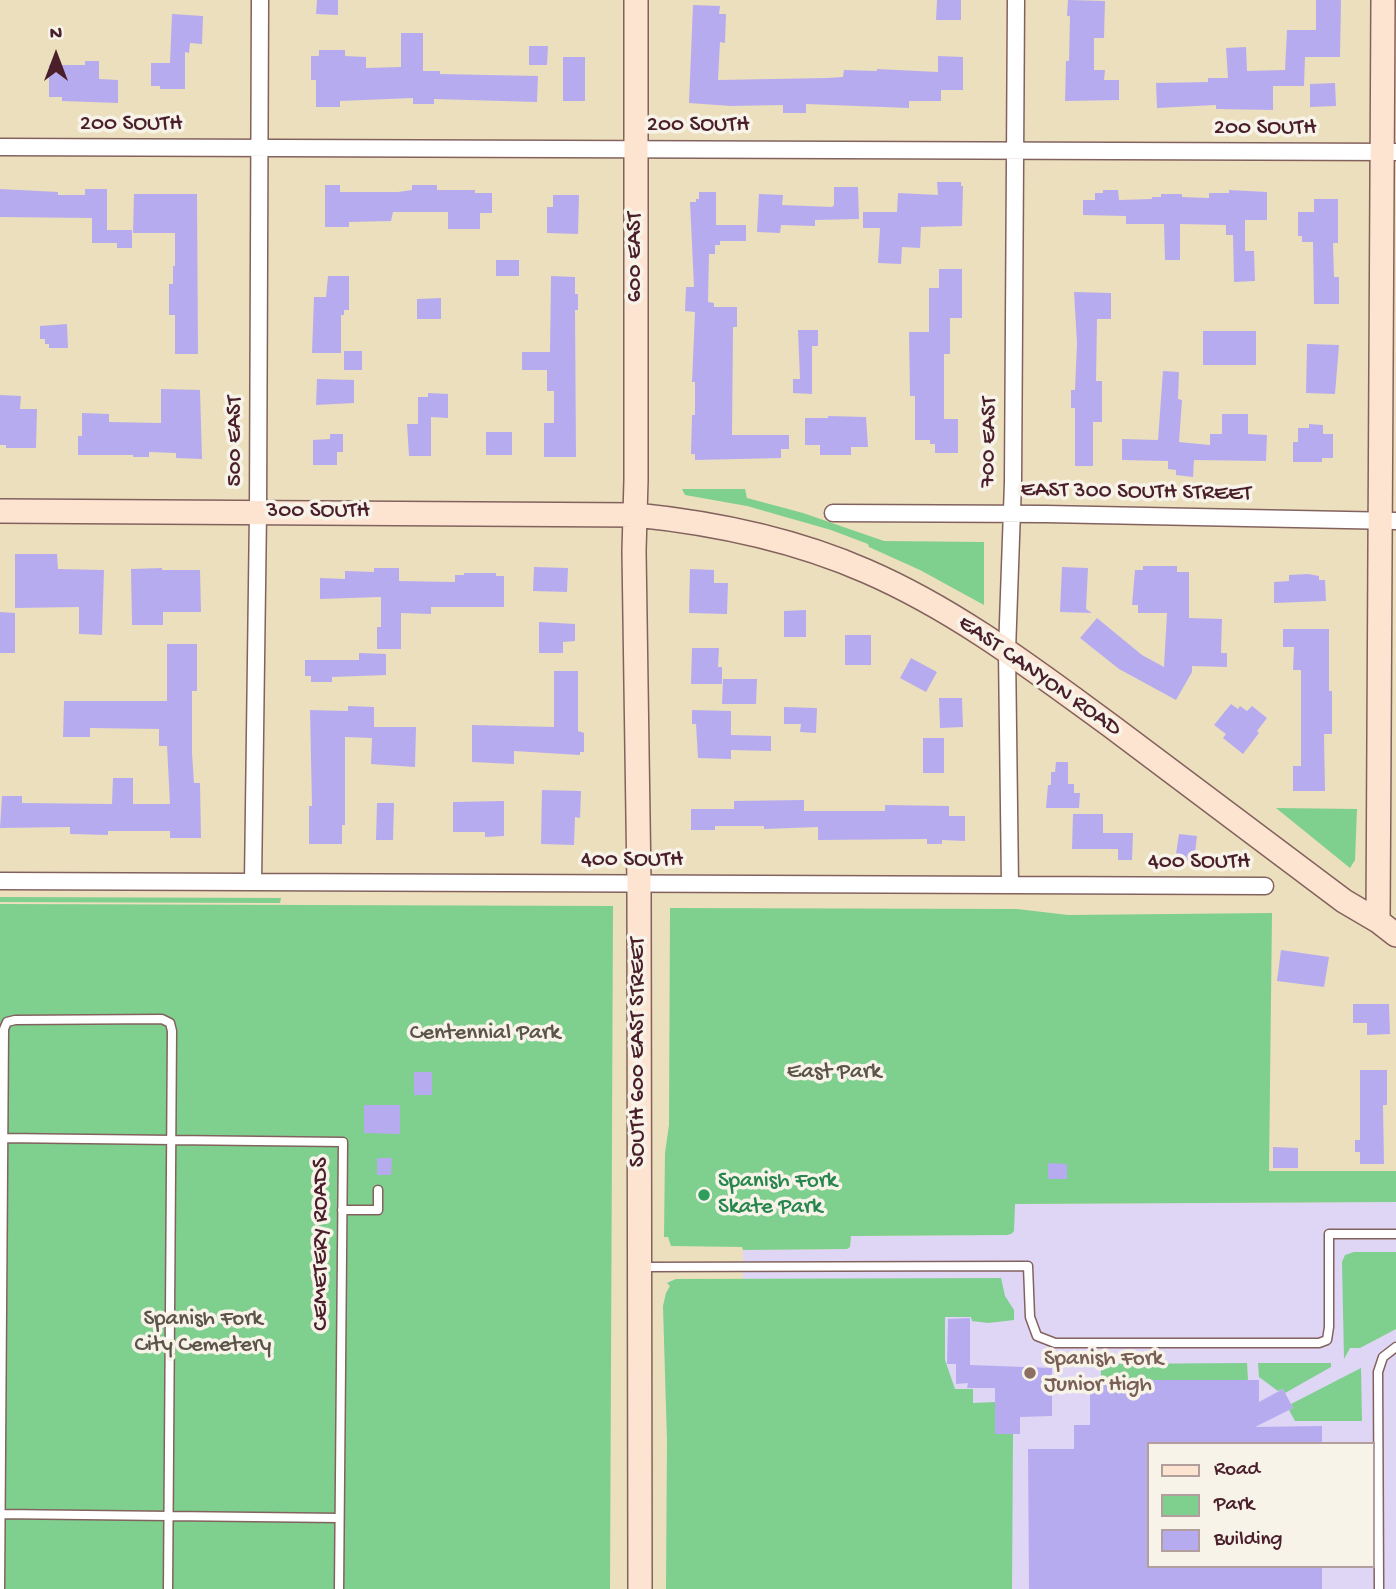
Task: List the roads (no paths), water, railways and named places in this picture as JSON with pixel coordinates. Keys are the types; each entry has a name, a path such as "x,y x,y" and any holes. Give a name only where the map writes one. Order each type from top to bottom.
{"street":[{"name":"500 EAST","path":"253,882 261,148 260,0"},
{"name":"600 EAST","path":"636,0 636,515"},
{"name":"700 EAST","path":"1010,885 1007,651 1012,514 1016,0"},
{"path":"1383,0 1389,152 1387,928"},
{"name":"200 SOUTH","path":"0,147 1389,152"},
{"name":"300 SOUTH","path":"0,511 636,515"},
{"name":"EAST 300 SOUTH STREET","path":"833,513 1388,521"},
{"name":"EAST CANYON ROAD","path":"636,515 727,528 833,558 916,596 967,624 1344,901 1387,928"},
{"name":"SOUTH 600 EAST STREET","path":"636,515 634,551 639,884 640,1589"},
{"name":"400 SOUTH","path":"0,881 1265,886"}],"lane":[{"path":"0,1588 4,1029 7,1022 15,1020 162,1019 170,1023 172,1031 168,1589"},
{"name":"CEMETERY ROADS","path":"2,1138 342,1142 340,1589"},
{"path":"342,1210 378,1210 378,1190"},
{"path":"639,1268 1028,1266 1030,1317 1037,1336 1055,1343 1319,1343 1327,1340 1329,1327 1329,1234 1396,1234"},
{"path":"1379,1589 1378,1372 1383,1356 1396,1347"},
{"path":"0,1514 339,1518"}],"place":[{"name":"Spanish Fork Skate Park","path":"704,1195"},
{"name":"Spanish Fork Junior High","path":"1030,1373"}],"park label":[{"name":"Centennial Park","path":"485,1034"},
{"name":"East Park","path":"834,1073"},
{"name":"Spanish Fork City Cemetery","path":"203,1333"}]}
